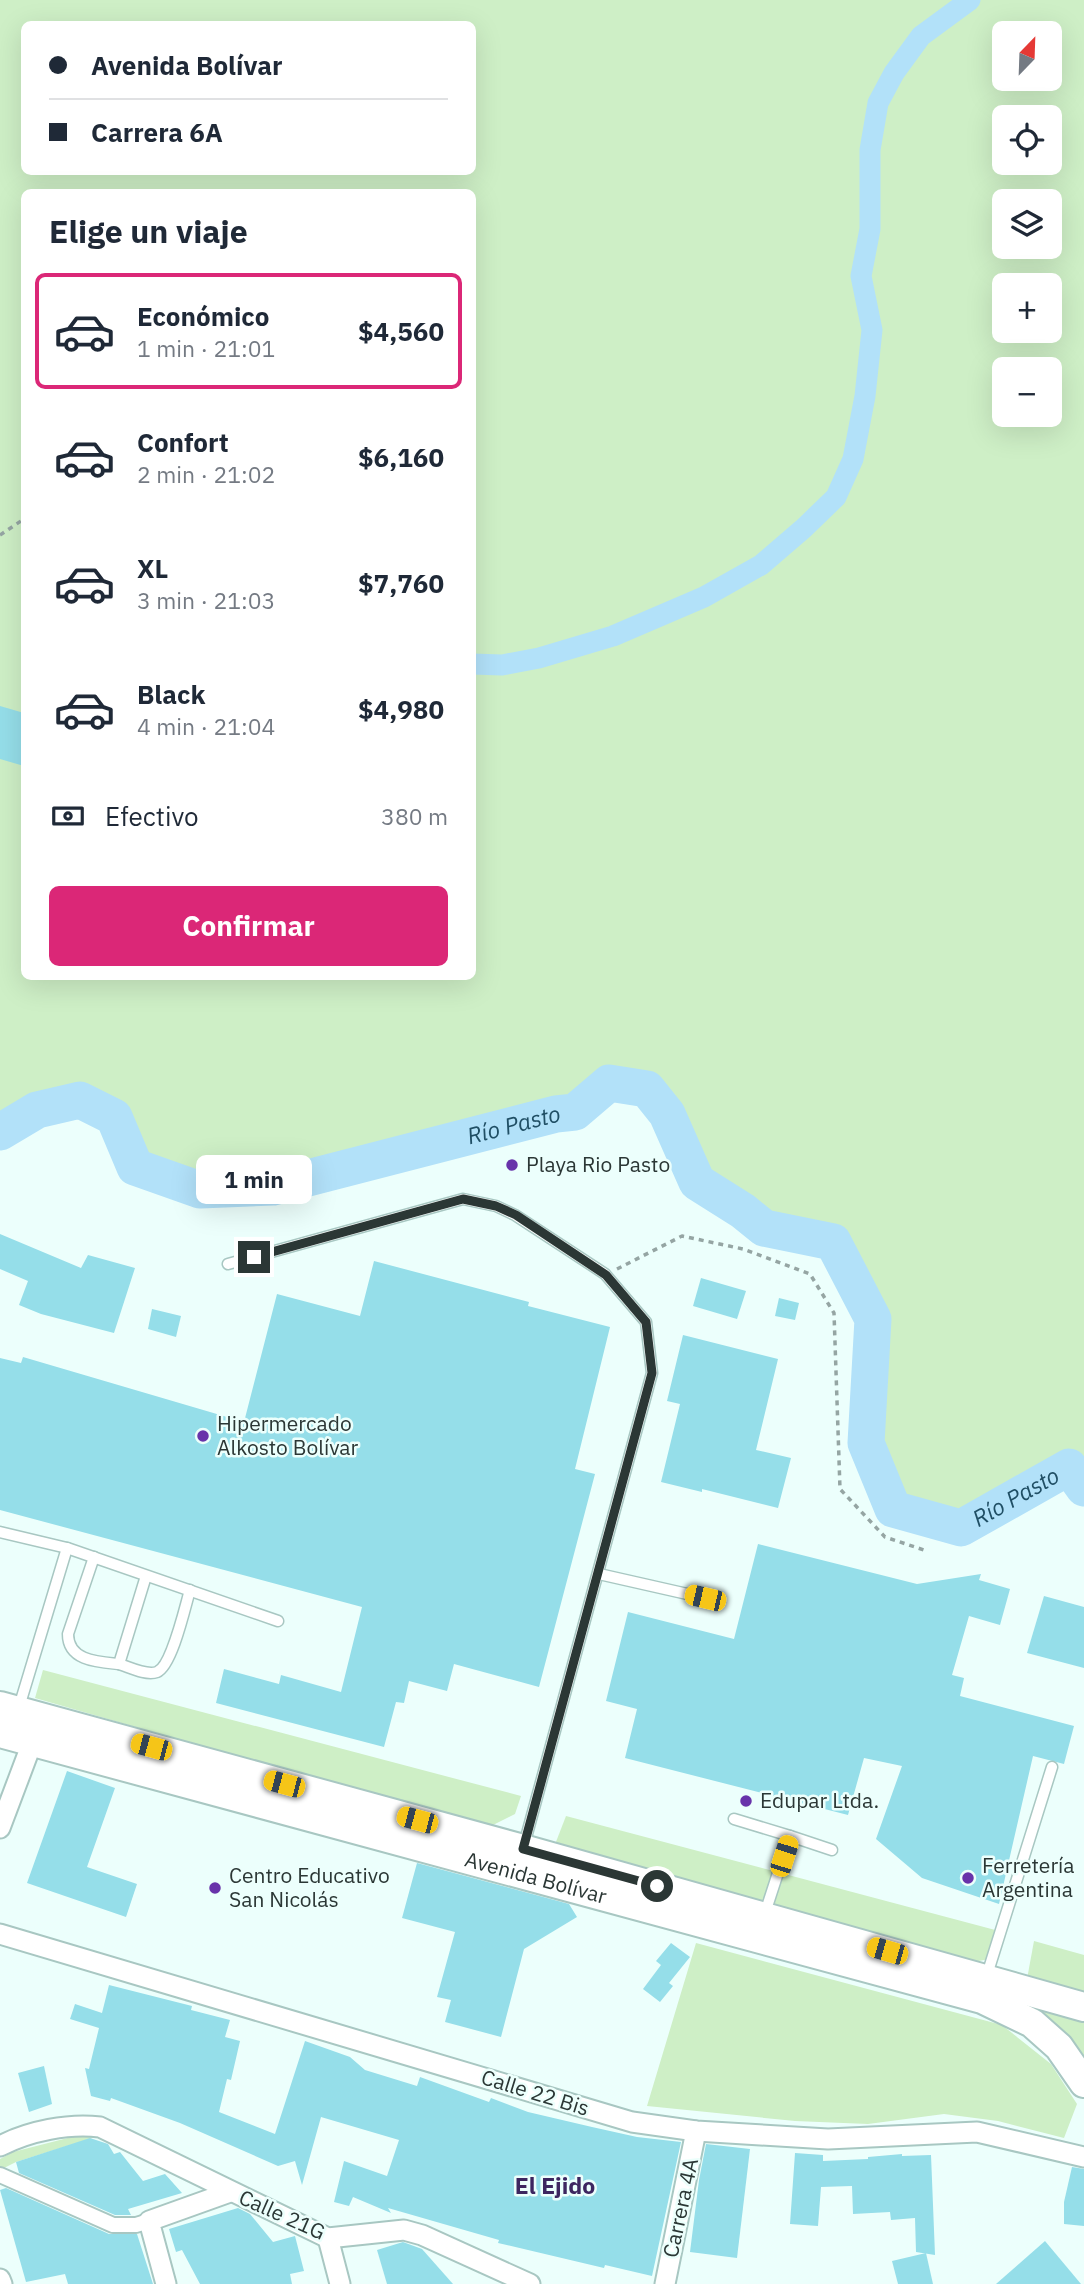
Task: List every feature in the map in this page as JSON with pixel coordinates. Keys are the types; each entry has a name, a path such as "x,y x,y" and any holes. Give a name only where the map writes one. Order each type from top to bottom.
{"main road":[{"name":"Avenida Bolívar","path":"9,1709 523,1849 1084,2007"},
{"name":"Avenida Bolívar","path":"0,1733 982,1999 1031,2023 1059,2047 1084,2083"}],"street":[{"path":"0,1828 32,1743"},
{"name":"Calle 22 Bis","path":"0,1934 632,2122 696,2132 828,2139 977,2132 1084,2157"},
{"name":"Calle 21G","path":"0,2146 15,2138 80,2124 100,2127 328,2238 404,2230 422,2235 530,2284"},
{"name":"Carrera 4A","path":"665,2284 696,2132"},
{"path":"0,2175 113,2225 136,2225 230,2192"},
{"path":"149,2221 166,2284"},
{"path":"328,2238 340,2284"}],"lane":[{"path":"228,1264 463,1199 496,1206 516,1215 606,1275 646,1322 652,1373 523,1849"},
{"path":"0,1531 67,1548 278,1621"},
{"path":"9,1709 67,1548"},
{"path":"94,1557 68,1634 68,1645 84,1658 149,1673 157,1672 169,1656 190,1590"},
{"path":"599,1574 705,1598"},
{"path":"119,1664 146,1576"},
{"path":"986,1979 1052,1767"},
{"path":"734,1819 832,1850"},
{"path":"764,1916 790,1836"}],"path":[{"path":"0,535 21,521"},
{"path":"606,1275 682,1236 743,1249 810,1274 834,1313 840,1489 885,1536 925,1549"}],"green space":[{"path":"0,0 1084,0 1084,1488 1069,1467 961,1528 893,1509 866,1432 873,1319 833,1242 764,1228 743,1211 697,1182 667,1114 647,1088 609,1083 575,1112 556,1114 273,1187 200,1190 143,1162 126,1116 82,1094 36,1094 0,1114"},
{"path":"43,1670 521,1796 515,1814 493,1825 468,1823 35,1698"},
{"path":"566,1816 999,1931 990,1959 973,1962 554,1847"},
{"path":"1034,1941 1084,1955 1084,1993 1027,1979"},
{"path":"696,1943 1002,2025 1051,2064 1077,2104 1064,2138 998,2121 944,2114 868,2124 795,2121 647,2106"},
{"path":"1037,2005 1084,2021 1084,2059 1028,2008"},
{"path":"95,2131 102,2135 16,2162 0,2170 0,2159 13,2152"}],"building":[{"path":"0,706 21,712 21,765 0,759"},
{"path":"0,1234 81,1268 88,1255 135,1268 114,1333 41,1314 19,1305 28,1281 0,1269"},
{"path":"374,1261 529,1302 528,1306 610,1327 575,1469 595,1474 539,1687 454,1664 447,1691 409,1681 404,1703 396,1702 384,1747 216,1703 224,1669 279,1684 281,1675 341,1692 362,1607 0,1510 0,1358 21,1363 23,1357 244,1422 277,1294 360,1316"},
{"path":"701,1278 746,1291 737,1319 693,1306"},
{"path":"779,1298 799,1303 795,1320 775,1316"},
{"path":"152,1309 181,1316 176,1337 148,1329"},
{"path":"683,1335 778,1359 756,1450 791,1458 778,1508 661,1482 680,1404 667,1401"},
{"path":"758,1544 917,1584 981,1574 979,1580 1010,1589 1000,1625 969,1616 952,1675 964,1678 960,1696 1074,1726 1064,1764 1033,1756 999,1904 922,1878 876,1839 902,1766 864,1758 848,1815 625,1758 637,1709 606,1701 628,1612 734,1639"},
{"path":"1044,1596 1084,1607 1084,1668 1027,1653"},
{"path":"67,1771 115,1788 87,1867 137,1884 126,1917 27,1883"},
{"path":"417,1863 569,1904 577,1917 524,1949 501,2037 445,2022 451,2000 437,1997 455,1932 402,1918"},
{"path":"671,1943 690,1957 669,1983 673,1986 660,2002 643,1989 661,1965 656,1961"},
{"path":"109,1985 192,2006 191,2010 230,2020 225,2037 240,2041 231,2080 227,2079 219,2112 275,2134 305,2041 350,2057 365,2070 417,2086 420,2077 489,2102 491,2098 528,2112 637,2137 681,2142 652,2276 605,2265 604,2268 498,2243 499,2240 388,2208 391,2213 353,2197 349,2206 334,2202 344,2161 387,2176 399,2140 321,2117 302,2185 295,2161 278,2166 180,2123 111,2098 110,2101 91,2096 85,2068 89,2069 99,2028 70,2019 75,2004 102,2013"},
{"path":"44,2066 52,2104 29,2112 18,2073"},
{"path":"90,2138 108,2144 114,2154 120,2152 143,2181 165,2174 182,2193 128,2209 131,2215 115,2215 19,2173 16,2162"},
{"path":"706,2144 750,2149 737,2258 690,2252"},
{"path":"795,2153 823,2155 823,2161 902,2154 931,2155 935,2255 916,2252 915,2218 891,2220 890,2212 853,2214 852,2186 821,2187 818,2226 790,2224"},
{"path":"1072,2167 1084,2169 1084,2226 1064,2224 1064,2202"},
{"path":"6,2188 109,2234 137,2234 153,2284 68,2284 65,2274 26,2282 0,2190"},
{"path":"238,2208 250,2214 273,2242 295,2236 304,2271 290,2274 292,2284 200,2284 182,2250 176,2252 169,2229"},
{"path":"1045,2241 1081,2284 996,2284"},
{"path":"403,2242 422,2249 453,2284 387,2284 377,2250"},
{"path":"926,2253 933,2284 898,2284 892,2261"}],"waterway":[{"path":"476,664 502,665 539,658 613,636 704,597 761,565 836,497 853,459 865,396 872,330 861,276 870,229 870,150 878,103 894,73 921,36 970,0"},
{"name":"Río Pasto","path":"0,1132 37,1110 80,1100 114,1117 135,1167 200,1190 273,1187 556,1114 575,1112 609,1083 647,1089 667,1114 697,1182 743,1211 764,1228 833,1242 873,1319 866,1443 893,1509 961,1528 1069,1467 1084,1488"}],"place":[{"name":"Playa Rio Pasto","path":"512,1165"},
{"name":"Hipermercado Alkosto Bolívar","path":"203,1436"},
{"name":"Edupar Ltda.","path":"746,1801"},
{"name":"Ferretería Argentina","path":"968,1878"},
{"name":"Centro Educativo San Nicolás","path":"215,1888"}],"district":[{"name":"El Ejido","path":"555,2186"}],"route":[{"path":"254,1257 463,1199 496,1206 516,1215 606,1275 646,1322 652,1373 523,1849 657,1886"}]}
